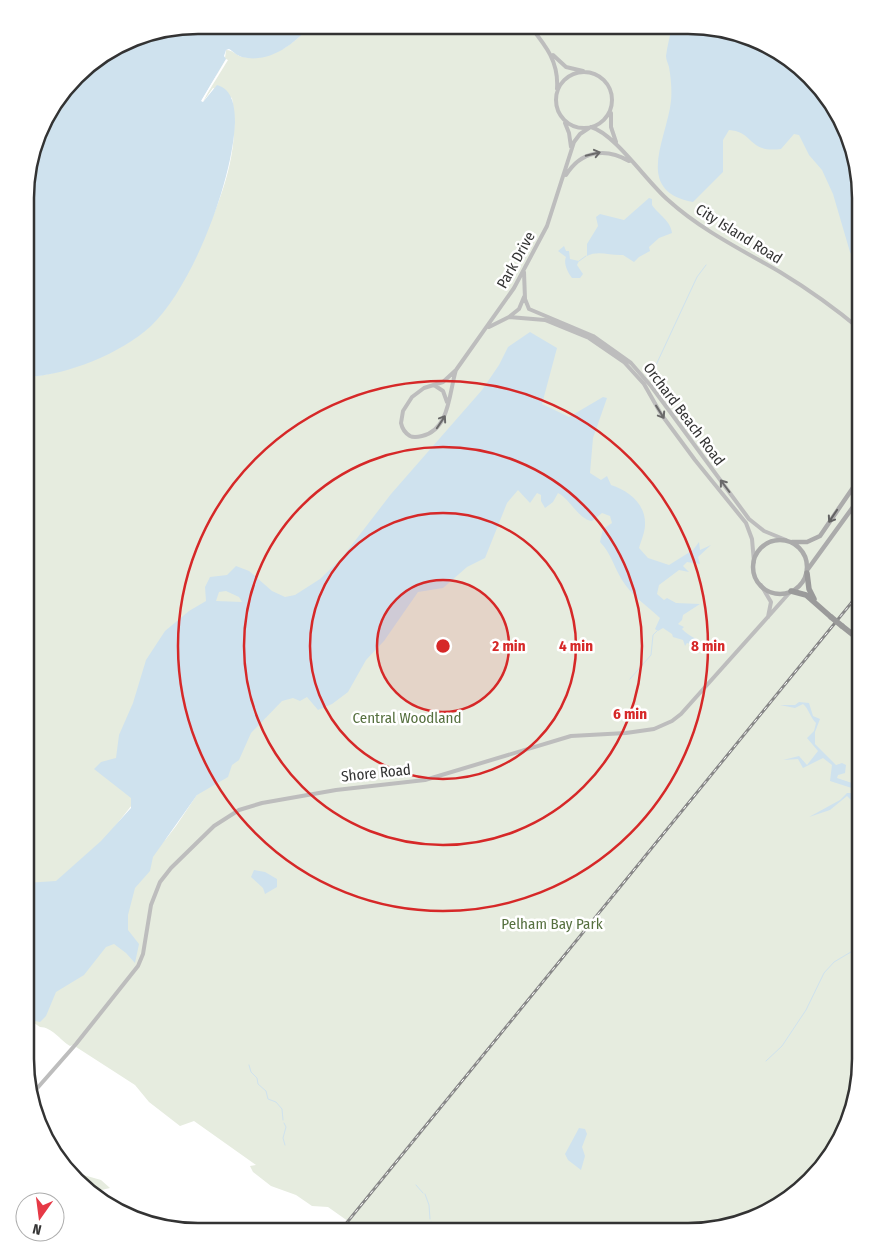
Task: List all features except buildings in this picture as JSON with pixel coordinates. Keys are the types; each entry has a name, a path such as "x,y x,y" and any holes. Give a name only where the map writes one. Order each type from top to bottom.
{"highway":[{"path":"807,572 810,592 818,605"},
{"path":"791,591 803,593 852,634"}],"main road":[{"path":"536,34 549,51 566,67 597,75 608,85 612,96 611,109 602,121 590,128 575,127 563,119 557,108 557,72 549,51"},
{"path":"556,93 567,78 584,72"},
{"name":"City Island Road","path":"611,109 611,127 616,144"},
{"name":"Park Drive","path":"563,119 569,133 571,150"},
{"name":"City Island Road","path":"590,128 603,132 616,144 630,162 681,211 718,236 798,284 852,323"},
{"name":"Park Drive","path":"456,370 448,405 441,422 428,435 412,436 402,426 403,413 410,400 421,389 445,380 456,370 495,317 524,272 547,226 571,150 578,136 590,128"},
{"path":"563,179 574,164 592,154 609,153 630,162"},
{"path":"509,317 519,309 525,295 524,272"},
{"path":"514,288 525,295"},
{"name":"Orchard Beach Road","path":"525,295 528,307 532,311 593,336 627,360 647,381 750,520 764,531 787,541"},
{"path":"495,317 503,319"},
{"name":"Orchard Beach Road","path":"487,328 509,317 538,318 570,329 603,346 633,371 683,445 746,523 752,539 754,562"},
{"path":"434,385 444,392 448,405"},
{"path":"767,619 771,602 755,576 754,562 759,550 766,544 776,540 806,542 818,537 852,489"},
{"path":"761,585 776,593 791,591 801,584 807,572 852,509"},
{"path":"787,541 804,553 807,572"},
{"name":"Shore Road","path":"37,1089 71,1050 138,966 143,954 151,905 164,876 229,815 262,803 336,790 425,780 573,736 626,733 654,729 672,721 681,714 791,591"}],"green space":[{"name":"Pelham Bay Park","path":"302,34 695,34 787,67 852,238 852,1070 844,1112 825,1150 812,1167 779,1196 741,1215 710,1222 689,1223 351,1223 328,1207 312,1206 296,1195 271,1186 253,1172 250,1166 256,1165 194,1121 180,1126 149,1102 135,1085 73,1045 70,1046 48,1029 34,1023 34,1001 116,923 146,854 166,839 176,826 394,500 147,786 82,868 34,901 34,376 75,367 109,353 139,335 159,317 178,289 194,258 215,212 227,175 234,137 232,98 213,88 203,102 225,58 226,50 243,57 264,56 281,50"},
{"path":"82,1174 101,1180 110,1188 100,1190"}],"water":[{"path":"187,34 303,34 290,45 272,55 263,57 242,57 229,49 226,50 224,56 226,59 201,101 203,102 217,85 227,90 232,100 235,122 233,146 227,173 219,201 196,259 167,308 151,326 124,346 93,361 59,372 34,376 35,176 39,155 46,135 61,107 74,90 107,61 145,42"},
{"path":"670,34 710,35 731,39 761,51 779,61 812,90 825,107 844,145 852,187 852,255 833,194 822,170 809,155 799,135 794,134 781,149 770,149 762,148 743,134 729,130 723,140 723,172 693,202 675,196 664,187 659,175 658,162 671,101 669,67 666,56"},
{"path":"649,198 652,199 652,205 667,221 672,233 659,238 649,247 650,251 634,262 623,255 600,253 587,256 587,244 598,226 596,217 600,214 624,220"},
{"path":"564,246 566,251 569,251 570,259 579,261 577,265 583,274 580,278 572,278 565,262 566,257 558,251"},
{"path":"530,332 557,348 542,404 569,417 603,397 607,398 593,438 590,473 601,480 607,476 611,485 635,499 645,517 644,534 639,548 648,558 669,565 693,550 699,542 700,550 711,545 698,557 700,564 687,562 683,566 689,572 679,570 659,585 657,594 664,600 667,598 676,603 700,604 683,615 682,620 678,624 684,627 682,629 705,648 687,643 685,646 683,640 673,637 672,634 663,628 658,631 655,629 660,618 626,586 600,542 603,529 612,523 610,516 602,513 592,521 587,520 558,493 553,502 545,508 541,501 541,495 537,493 530,503 518,490 507,503 485,558 467,567 443,588 418,592 384,641 366,660 348,692 332,704 318,710 307,697 300,701 293,698 282,701 251,733 239,760 232,765 228,777 197,795 153,857 150,871 135,888 128,915 128,930 139,944 135,963 114,944 106,947 84,975 56,992 46,1016 40,1022 34,1023 34,882 56,881 101,841 131,808 131,798 94,769 101,762 116,758 119,735 133,703 146,660 165,631 189,611 206,601 205,587 210,577 227,575 236,566 249,571 272,591 285,597 295,595 320,579 341,559 391,494 482,390 499,365 508,347","holes":["226,591 239,597 242,602 216,601 219,592"]},
{"path":"799,702 809,703 813,716 820,719 815,732 815,744 836,765 842,763 846,765 845,773 838,775 837,778 852,783 852,788 830,781 832,765 823,758 803,768 798,759 783,760 799,756 807,765 818,751 807,738 814,731 816,723 805,706 803,704 795,708 780,705 795,705"},
{"path":"847,793 852,793 852,801 847,796 830,810 809,817 840,800"},
{"path":"254,870 265,872 277,879 277,887 265,894 263,888 251,877"},
{"path":"579,1128 585,1129 587,1134 582,1147 585,1156 581,1170 568,1160 565,1154"}],"pier":[{"path":"226,59 228,60 202,102 202,100"}],"waterway":[{"path":"579,261 586,256"},
{"path":"656,365 697,277 706,265"},
{"path":"630,679 651,655 653,635 657,631"},
{"path":"766,1061 782,1046 806,1010 824,973 834,962 852,951"},
{"path":"249,1065 251,1072 257,1078 258,1084 266,1091 268,1099 276,1102 282,1109 283,1120"},
{"path":"284,1123 286,1127 283,1138 285,1145"},
{"path":"416,1185 423,1193"},
{"path":"425,1194 429,1205 430,1219"}],"railway":[{"path":"347,1223 852,602"}],"park label":[{"name":"Central Woodland","path":"407,718"}]}
